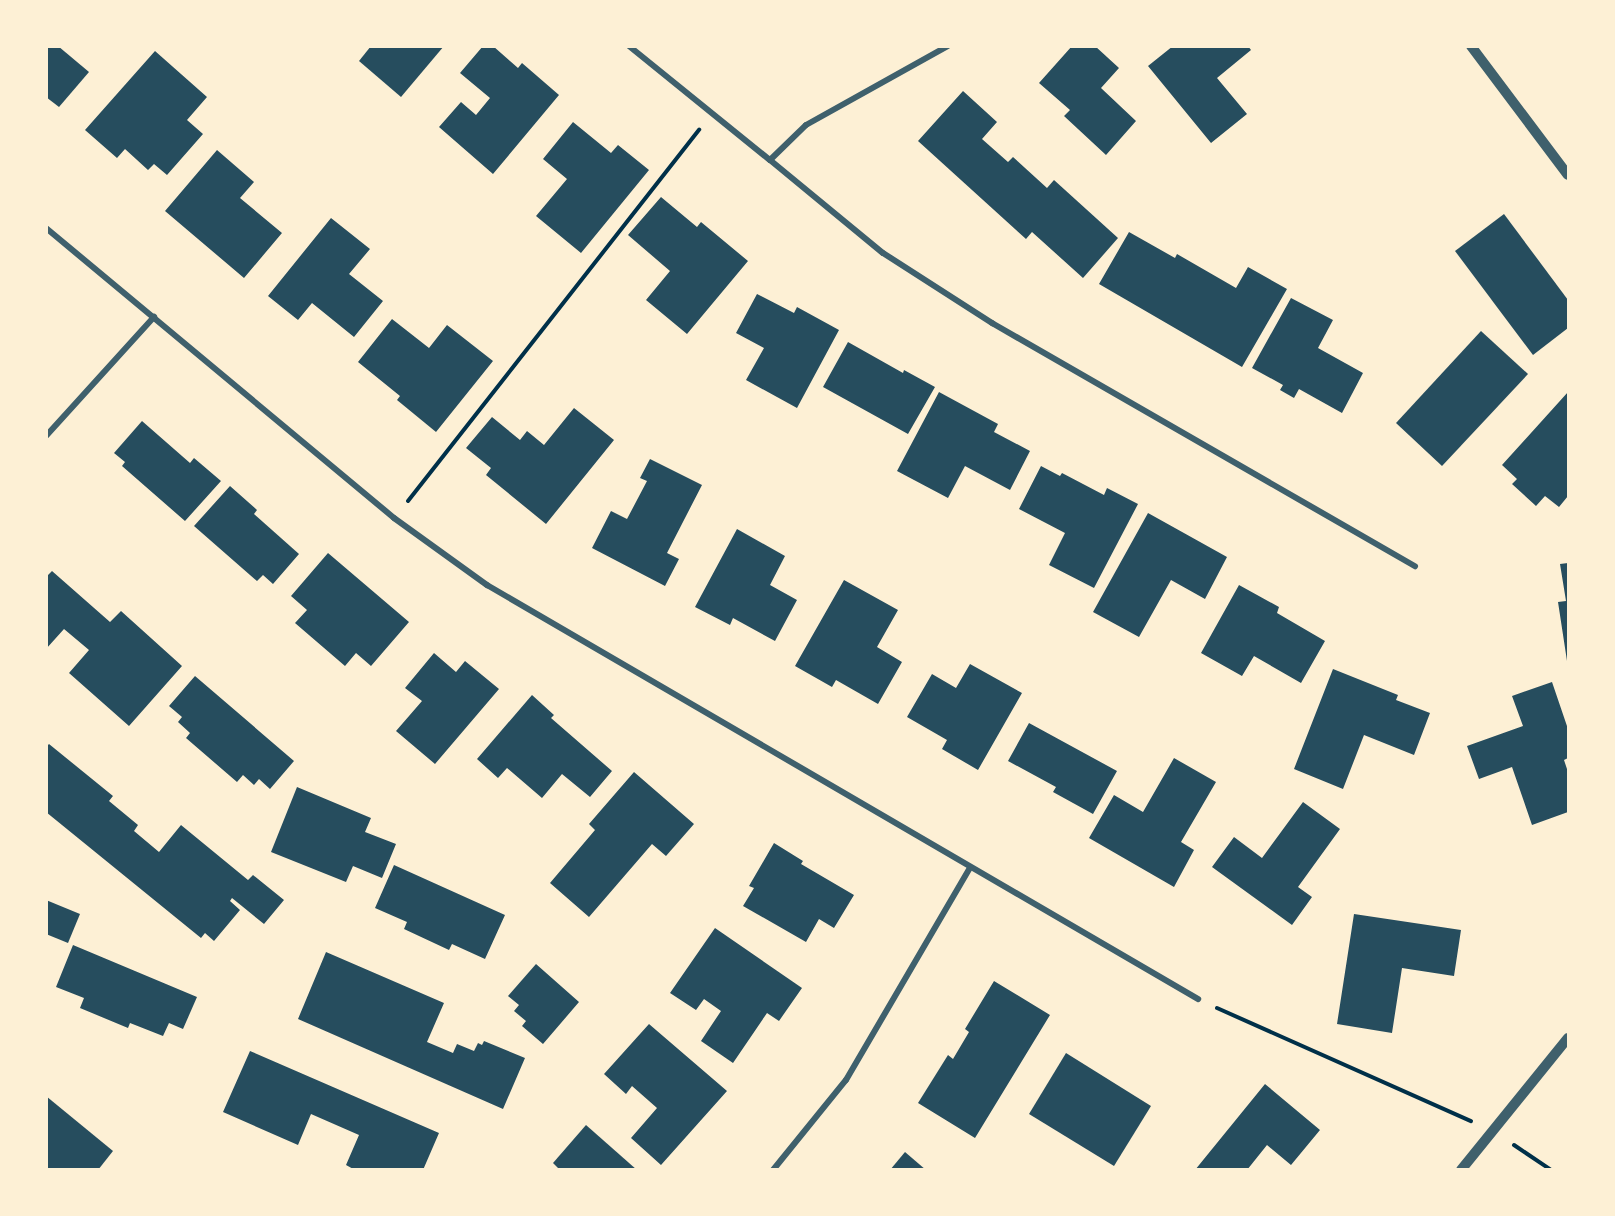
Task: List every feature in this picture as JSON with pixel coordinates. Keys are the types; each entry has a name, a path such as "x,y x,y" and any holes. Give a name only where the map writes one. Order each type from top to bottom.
{"street":[{"path":"629,46 883,253 992,323 1415,566"},
{"path":"770,160 806,124 948,46"},
{"path":"1472,46 1569,175"},
{"path":"46,228 394,518 487,585 1198,999"},
{"path":"46,436 154,317"},
{"path":"773,1170 846,1080 970,868"},
{"path":"1461,1170 1569,1038"}],"path":[{"path":"394,518 712,113"},
{"path":"1198,999 1492,1131 1551,1170"}],"building":[{"path":"46,46 58,46 89,72 59,107 46,97"},
{"path":"371,46 444,46 401,97 359,61"},
{"path":"483,46 493,46 518,68 522,63 559,95 493,174 439,127 461,102 476,115 490,98 460,73"},
{"path":"1072,46 1095,46 1119,68 1101,88 1136,121 1106,155 1064,116 1070,110 1039,83"},
{"path":"1173,46 1248,46 1251,50 1217,78 1247,114 1211,143 1148,66"},
{"path":"155,51 207,97 187,120 203,134 167,175 154,164 148,170 125,149 117,158 85,130"},
{"path":"963,91 997,122 982,139 1008,162 1013,157 1047,188 1054,180 1118,238 1083,278 1032,232 1026,239 918,141"},
{"path":"573,122 611,153 618,145 649,170 581,253 536,216 567,179 543,159"},
{"path":"217,150 254,182 240,198 282,233 244,278 165,211"},
{"path":"661,197 697,227 701,222 748,261 687,334 646,300 670,271 628,235"},
{"path":"1504,214 1568,300 1568,328 1533,355 1455,251"},
{"path":"331,218 370,249 349,274 383,301 354,337 312,303 298,320 268,296"},
{"path":"1129,232 1175,258 1177,254 1236,288 1248,267 1287,289 1242,367 1099,284"},
{"path":"757,294 794,313 797,307 839,330 797,408 746,380 764,348 736,333"},
{"path":"1291,298 1333,320 1318,348 1363,373 1342,413 1299,389 1294,398 1280,390 1283,385 1252,368"},
{"path":"392,319 429,348 447,325 493,361 436,432 397,400 400,396 358,362"},
{"path":"1481,331 1528,374 1442,466 1396,423"},
{"path":"848,342 903,373 904,370 935,387 908,434 823,387"},
{"path":"939,392 998,424 994,432 1030,451 1010,490 965,466 948,498 897,471"},
{"path":"1568,392 1568,496 1559,507 1545,496 1536,506 1512,484 1517,479 1502,465"},
{"path":"574,408 614,440 546,524 486,475 491,468 466,448 492,417 520,440 527,431 544,445"},
{"path":"142,421 190,463 194,458 221,481 185,521 122,466 125,462 114,453"},
{"path":"650,459 702,485 667,553 679,559 665,586 592,548 611,511 627,519 647,481 640,478"},
{"path":"1041,466 1060,476 1062,473 1104,495 1107,488 1138,504 1094,588 1049,565 1065,533 1019,509"},
{"path":"230,486 257,510 254,514 299,554 273,584 263,575 257,581 194,526"},
{"path":"1148,513 1227,557 1205,599 1171,580 1139,637 1093,612"},
{"path":"737,529 785,556 770,585 797,600 775,641 733,618 730,625 695,607"},
{"path":"328,553 409,622 371,666 356,653 345,666 295,623 307,610 291,596"},
{"path":"1568,563 1567,661 1558,602 1566,601 1560,564"},
{"path":"52,571 110,622 121,611 182,666 129,726 69,673 89,650 64,629 46,649 46,577"},
{"path":"844,580 898,610 877,647 902,662 878,704 836,680 832,687 795,666"},
{"path":"1239,585 1279,607 1277,613 1325,641 1301,683 1254,656 1242,676 1201,653"},
{"path":"434,653 456,672 465,661 499,689 435,764 396,731 422,701 405,688"},
{"path":"970,664 1022,693 978,770 942,749 947,740 907,717 932,674 956,688"},
{"path":"1333,669 1398,695 1396,700 1430,713 1414,755 1364,735 1343,789 1294,769"},
{"path":"195,676 294,761 270,789 259,779 254,785 243,775 237,782 186,738 190,733 178,722 182,717 169,706"},
{"path":"1552,682 1568,729 1568,758 1564,760 1568,772 1568,812 1532,825 1512,767 1479,779 1467,746 1523,726 1512,696"},
{"path":"532,695 554,715 551,718 612,771 590,797 562,774 542,798 507,768 498,778 477,759"},
{"path":"1029,723 1117,771 1093,814 1053,792 1056,787 1008,761"},
{"path":"49,744 113,796 109,801 138,825 134,831 159,852 181,825 248,880 253,875 284,900 264,924 232,898 230,901 240,910 214,941 205,933 201,938 46,812 46,747"},
{"path":"1174,758 1216,782 1181,842 1194,850 1174,887 1089,838 1114,795 1143,812"},
{"path":"634,772 694,824 666,856 652,844 589,917 550,883 595,830 589,824"},
{"path":"297,787 371,818 365,832 396,844 382,878 353,866 346,882 271,852"},
{"path":"1303,802 1340,829 1298,887 1312,897 1292,925 1212,867 1234,837 1262,858"},
{"path":"774,843 803,861 801,864 854,895 834,928 819,919 806,942 743,906 754,888 749,886"},
{"path":"394,865 505,915 485,959 452,944 449,950 404,929 407,922 375,908"},
{"path":"46,900 80,914 68,943 46,934"},
{"path":"1354,914 1461,930 1454,976 1402,968 1392,1033 1337,1024"},
{"path":"715,928 802,988 779,1021 767,1013 733,1063 701,1041 721,1011 704,999 696,1010 670,993"},
{"path":"73,945 197,997 183,1029 169,1023 163,1036 130,1023 128,1028 80,1008 84,998 56,987"},
{"path":"326,952 444,1003 427,1042 453,1053 457,1044 474,1051 478,1043 482,1045 484,1041 525,1058 503,1109 298,1019"},
{"path":"536,964 579,1002 543,1044 522,1026 526,1021 514,1011 519,1005 508,996"},
{"path":"994,981 1050,1015 975,1138 918,1103 948,1055 953,1059 969,1032 965,1029"},
{"path":"649,1024 727,1091 661,1165 631,1138 657,1108 632,1086 626,1094 604,1074"},
{"path":"250,1051 439,1133 423,1170 355,1170 346,1165 359,1135 311,1114 298,1145 223,1112"},
{"path":"1066,1053 1151,1106 1114,1166 1029,1114"},
{"path":"1265,1084 1320,1130 1291,1165 1267,1145 1247,1170 1195,1170"},
{"path":"46,1096 113,1151 98,1170 46,1170"},
{"path":"586,1125 637,1170 560,1170 553,1163"},
{"path":"905,1152 926,1170 890,1170"}]}
